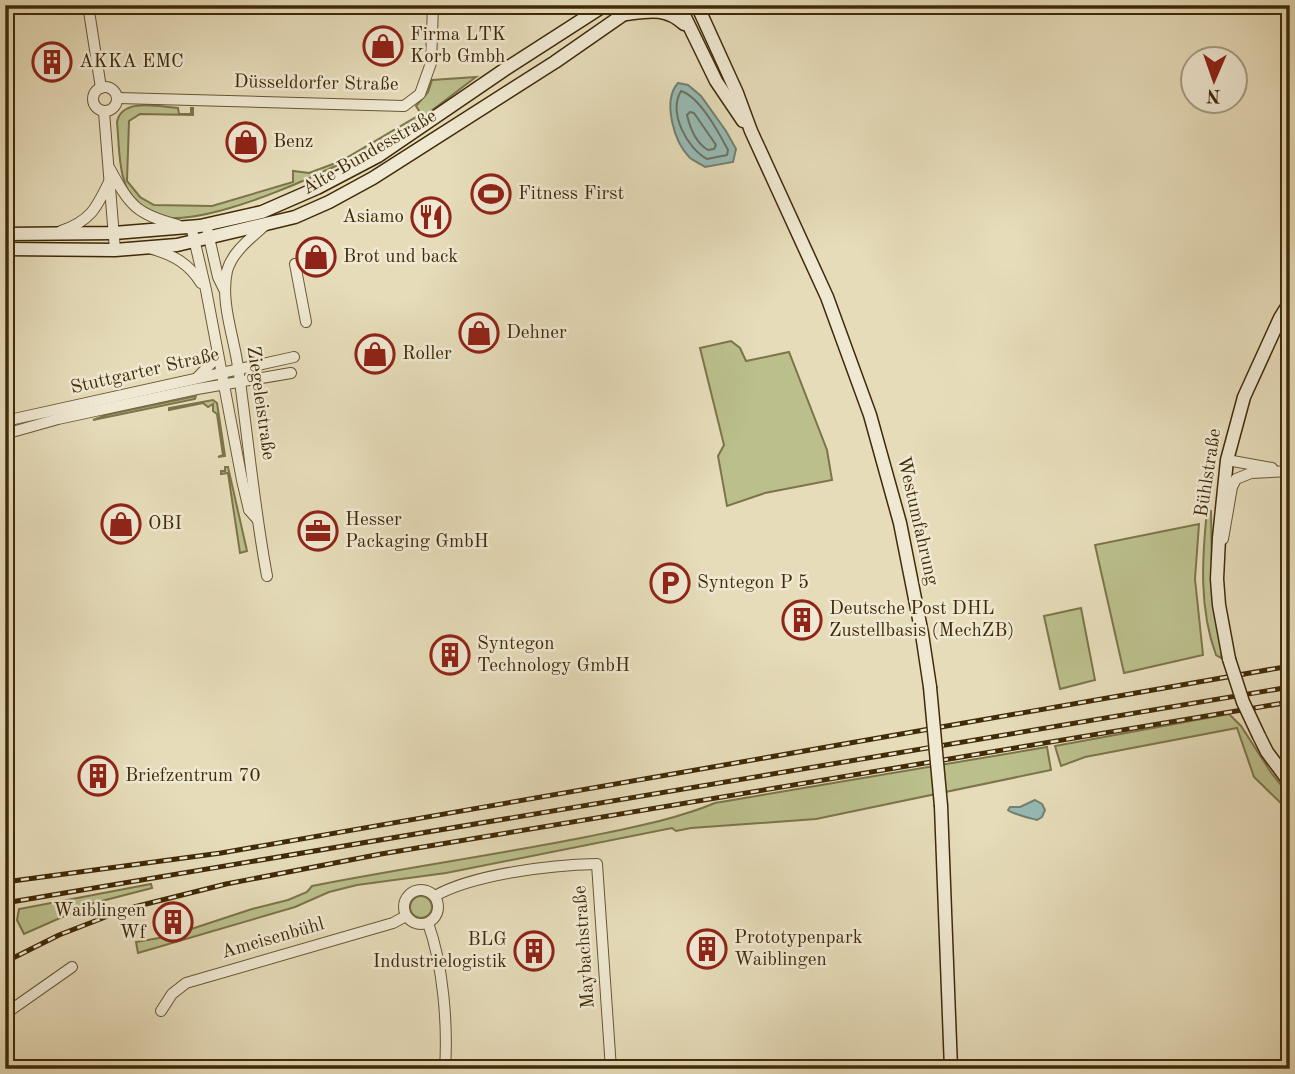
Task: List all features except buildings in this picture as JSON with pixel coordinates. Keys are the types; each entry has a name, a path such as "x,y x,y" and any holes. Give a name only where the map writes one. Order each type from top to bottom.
{"main road":[{"name":"Alte Bundesstraße","path":"5,234 114,233 206,224 262,212 317,188 378,156 605,5"},
{"name":"Alte Bundesstraße","path":"5,249 148,248 202,240 295,217 373,178 555,62 637,5"},
{"name":"Westumfahrung","path":"678,5 722,91 751,131"},
{"name":"Westumfahrung","path":"697,5 827,297 870,415 902,535 930,687 941,806 951,1069"},
{"path":"622,15 664,11 676,16 689,28"},
{"name":"Bühlstraße","path":"1290,302 1244,397 1227,460 1219,545 1219,601 1229,659 1243,702 1259,736 1267,752 1290,783"}],"street":[{"path":"88,5 101,88"},
{"name":"Düsseldorfer Straße","path":"118,98 404,106 420,94 432,63 433,5"},
{"path":"101,88 110,89 118,98 111,110 104,111 94,105 93,99 101,88"},
{"path":"104,111 115,250"},
{"path":"109,167 132,206 151,218 186,226"},
{"path":"50,235 79,225 93,213 109,182"},
{"name":"Ziegeleistraße","path":"206,224 202,240 206,290 244,490 249,510 257,520"},
{"name":"Ziegeleistraße","path":"186,226 202,240 225,291 239,369 257,520 267,576"},
{"name":"Ziegeleistraße","path":"225,291 228,269 240,248 264,226"},
{"name":"Ziegeleistraße","path":"148,248 173,255 194,271 206,290"},
{"path":"295,264 306,322"},
{"name":"Ziegeleistraße","path":"197,378 218,356"},
{"name":"Stuttgarter Straße","path":"5,424 14,419 294,357"},
{"name":"Stuttgarter Straße","path":"5,434 58,419 290,373"},
{"name":"Stuttgarter Straße","path":"197,390 217,391 228,401"},
{"path":"1227,460 1290,471"},
{"path":"1219,545 1225,536 1232,487 1236,479 1251,473 1290,471"},
{"name":"Maybachstraße","path":"435,896 453,886 478,879 578,864 597,864 611,1069"},
{"path":"423,890 435,896 438,909 435,917 428,923 415,923 405,916 404,905 410,893 423,890"},
{"name":"Ameisenbühl","path":"161,1011 172,994 186,983 393,923 405,916"},
{"path":"428,923 437,948 442,979 445,1069"},
{"path":"5,1014 72,967"}],"green space":[{"path":"476,77 416,122 385,141 315,176 231,208 193,216 161,217 140,208 123,178 117,122 120,114 133,106 178,108 179,114 191,114 193,108 193,115 140,114 129,121 127,181 140,197 154,205 212,206 293,182 293,171 309,173 341,161 421,114 416,106 428,92 432,80"},
{"path":"731,341 740,348 746,361 789,352 827,450 832,480 765,493 727,506 718,456 724,445 700,348"},
{"path":"196,396 195,399 93,420 106,415"},
{"path":"213,400 217,403 225,456 218,457 223,455 213,404 208,407 203,403 169,410"},
{"path":"225,467 228,467 247,551 240,553 228,473 221,474"},
{"path":"1207,510 1211,511 1212,574 1221,658 1216,655 1204,602 1203,565"},
{"path":"1199,524 1195,579 1203,655 1124,673 1095,545"},
{"path":"1081,608 1095,680 1060,689 1044,616"},
{"path":"1229,714 1241,726 1272,774 1290,796 1290,812 1254,777 1237,728 1085,757 1061,766 1055,746"},
{"path":"1047,747 1051,770 816,819 676,831 672,828 446,873 357,885 329,892 295,907 138,953 136,942 170,936 288,900 307,892 312,886 635,827 715,803"},
{"path":"151,884 152,888 94,903 24,934 17,920 19,909"},
{"path":"421,896 431,903 432,907 425,917 421,918 411,911 410,907 417,897"}],"water":[{"path":"678,83 688,85 701,96 726,131 736,149 733,162 705,167 684,151 675,132 671,110 673,91"},
{"path":"1035,800 1042,804 1045,810 1037,820 1008,810 1010,807 1020,807"}],"railway":[{"path":"5,882 221,853 1290,666"},
{"path":"5,903 1290,687"},
{"path":"5,962 59,935 126,909 226,884 381,854 1290,702"}],"place":[{"name":"Firma LTK Korb Gmbh","path":"383,46"},
{"name":"AKKA EMC","path":"52,62"},
{"name":"Benz","path":"246,142"},
{"name":"Fitness First","path":"491,194"},
{"name":"Asiamo","path":"431,217"},
{"name":"Brot und back","path":"316,257"},
{"name":"Dehner","path":"479,333"},
{"name":"Roller","path":"375,354"},
{"name":"OBI","path":"121,524"},
{"name":"Hesser Packaging GmbH","path":"318,531"},
{"name":"Syntegon P 5","path":"670,583"},
{"name":"Deutsche Post DHL Zustellbasis (MechZB)","path":"802,620"},
{"name":"Syntegon Technology GmbH","path":"450,655"},
{"name":"Briefzentrum 70","path":"98,776"},
{"name":"Waiblingen Wf","path":"173,922"},
{"name":"Prototypenpark Waiblingen","path":"707,949"},
{"name":"BLG Industrielogistik","path":"534,951"}]}
